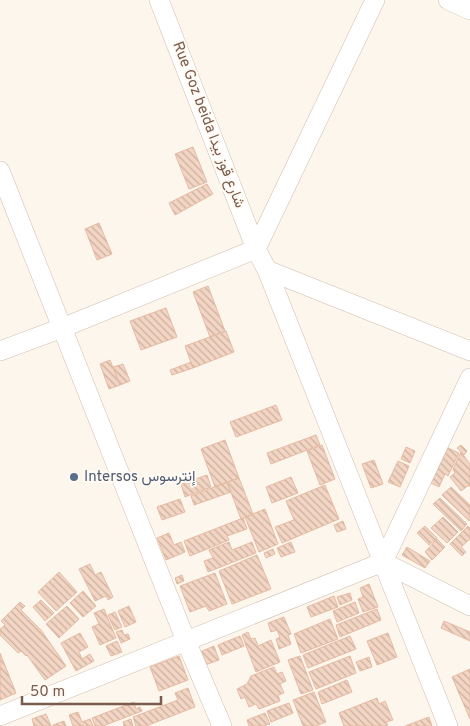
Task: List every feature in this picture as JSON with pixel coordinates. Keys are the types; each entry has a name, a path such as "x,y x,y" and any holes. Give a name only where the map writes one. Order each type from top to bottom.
{"street":[{"name":"Rue Goz beida شارع قوز بيدا","path":"159,0 256,249 267,270 448,726"},
{"path":"0,351 62,328 256,249 375,0"},
{"path":"448,0 470,10"},
{"path":"0,171 186,642 222,726"},
{"path":"267,270 470,351"},
{"path":"0,716 383,562 470,378"},
{"path":"383,562 470,606"}],"building":[{"path":"193,147 207,182 189,189 175,154"},
{"path":"207,184 213,194 175,215 169,203"},
{"path":"99,223 112,254 97,260 85,229"},
{"path":"208,286 225,331 210,337 193,292"},
{"path":"166,308 177,337 141,350 130,321"},
{"path":"226,331 234,352 193,368 185,346"},
{"path":"110,360 120,385 109,389 100,364"},
{"path":"191,362 193,368 172,375 170,370"},
{"path":"123,364 130,381 120,385 113,367"},
{"path":"276,405 282,420 236,437 230,422"},
{"path":"316,435 320,445 271,464 267,453"},
{"path":"225,440 239,478 215,487 201,449"},
{"path":"322,445 335,479 320,485 307,451"},
{"path":"461,445 467,451 464,455 457,448"},
{"path":"406,447 415,451 410,463 401,459"},
{"path":"448,448 459,453 448,476 445,474 439,487 431,483"},
{"path":"461,452 470,464 470,487 469,485 461,491 450,477 455,473 453,469"},
{"path":"374,460 383,484 371,488 362,464"},
{"path":"398,461 409,466 400,487 388,482"},
{"path":"207,475 211,487 185,497 181,484"},
{"path":"291,477 298,493 272,503 266,487"},
{"path":"239,478 253,514 241,519 227,482"},
{"path":"227,482 231,492 194,505 191,496"},
{"path":"325,485 339,519 282,543 275,527 294,520 286,501"},
{"path":"451,487 470,505 469,521 442,495"},
{"path":"440,498 467,524 461,531 433,504"},
{"path":"180,499 185,512 162,520 157,507"},
{"path":"265,509 278,544 259,552 245,517"},
{"path":"443,517 458,532 447,543 431,528"},
{"path":"243,518 247,529 227,536 229,540 190,556 184,541"},
{"path":"343,521 346,529 337,532 334,525"},
{"path":"425,526 437,538 429,545 417,533"},
{"path":"468,526 470,528 470,539 461,547 466,552 462,556 450,544"},
{"path":"169,533 174,545 181,542 185,552 166,560 157,538"},
{"path":"437,539 445,547 432,560 425,552"},
{"path":"229,542 232,550 252,542 256,553 208,572 204,561 213,558 209,550"},
{"path":"291,542 295,552 281,557 277,548"},
{"path":"407,547 430,561 425,568 402,555"},
{"path":"273,549 275,554 266,558 264,553"},
{"path":"257,555 271,589 232,604 219,571"},
{"path":"90,564 95,575 101,572 113,597 108,600 106,596 95,601 79,569"},
{"path":"59,572 77,592 56,611 38,592"},
{"path":"215,573 227,604 209,611 206,606 190,612 180,586"},
{"path":"182,575 184,581 177,584 175,578"},
{"path":"369,584 378,607 363,612 358,599 363,597 360,588"},
{"path":"83,591 96,606 83,617 70,603"},
{"path":"350,593 352,600 340,605 337,597"},
{"path":"334,596 338,607 311,617 307,607"},
{"path":"41,600 54,613 45,621 33,607"},
{"path":"20,602 25,606 21,610 41,630 66,666 45,680 27,655 21,651 18,653 0,635 0,629 5,625 1,621"},
{"path":"355,602 359,613 337,622 333,611"},
{"path":"67,606 79,619 59,638 46,624"},
{"path":"129,606 136,622 125,627 118,611"},
{"path":"104,609 116,638 100,645 92,627 99,624 94,613"},
{"path":"377,609 381,620 340,637 336,625"},
{"path":"115,612 122,627 115,630 108,615"},
{"path":"284,617 291,634 288,635 291,644 279,649 276,639 280,637 277,630 271,632 268,623"},
{"path":"330,619 338,639 301,653 294,634"},
{"path":"444,621 470,632 470,641 441,628"},
{"path":"122,630 124,635 128,634 130,639 121,643 116,632"},
{"path":"248,632 251,639 255,638 258,646 271,640 280,662 256,672 242,635"},
{"path":"80,633 88,647 79,652 82,659 90,654 94,661 76,671 61,643"},
{"path":"388,633 397,657 377,665 367,641"},
{"path":"240,636 244,646 222,655 218,645"},
{"path":"350,636 356,649 308,668 303,655"},
{"path":"117,641 122,652 111,656 106,646"},
{"path":"214,646 219,660 205,665 200,652"},
{"path":"0,653 16,693 0,700"},
{"path":"179,656 188,680 159,691 150,667"},
{"path":"300,656 313,690 301,694 288,660"},
{"path":"350,656 356,673 316,689 309,672"},
{"path":"369,657 372,667 360,671 356,662"},
{"path":"274,667 277,674 282,672 286,681 280,684 284,693 278,695 280,701 259,709 256,704 249,707 245,697 241,699 237,689 247,684 251,676"},
{"path":"470,669 470,719 452,677"},
{"path":"347,680 352,692 322,704 318,692"},
{"path":"188,688 195,707 146,726 136,726 133,717 178,700 175,693"},
{"path":"314,692 326,722 316,726 303,726 293,700"},
{"path":"377,698 379,704 385,701 393,720 386,722 388,726 344,726 339,713"},
{"path":"134,702 136,709 140,707 142,711 103,726 95,726 92,718"},
{"path":"289,703 293,713 271,722 267,711"},
{"path":"78,712 82,722 90,719 93,726 73,726 69,715"},
{"path":"265,713 270,724 249,726 247,720"},
{"path":"46,714 51,726 34,726 32,719"},
{"path":"429,717 432,726 405,726"},
{"path":"131,719 133,726 124,726 123,722"},
{"path":"64,721 66,726 53,726 53,725"}],"place":[{"name":"Intersos إنترسوس","path":"74,477"}]}
